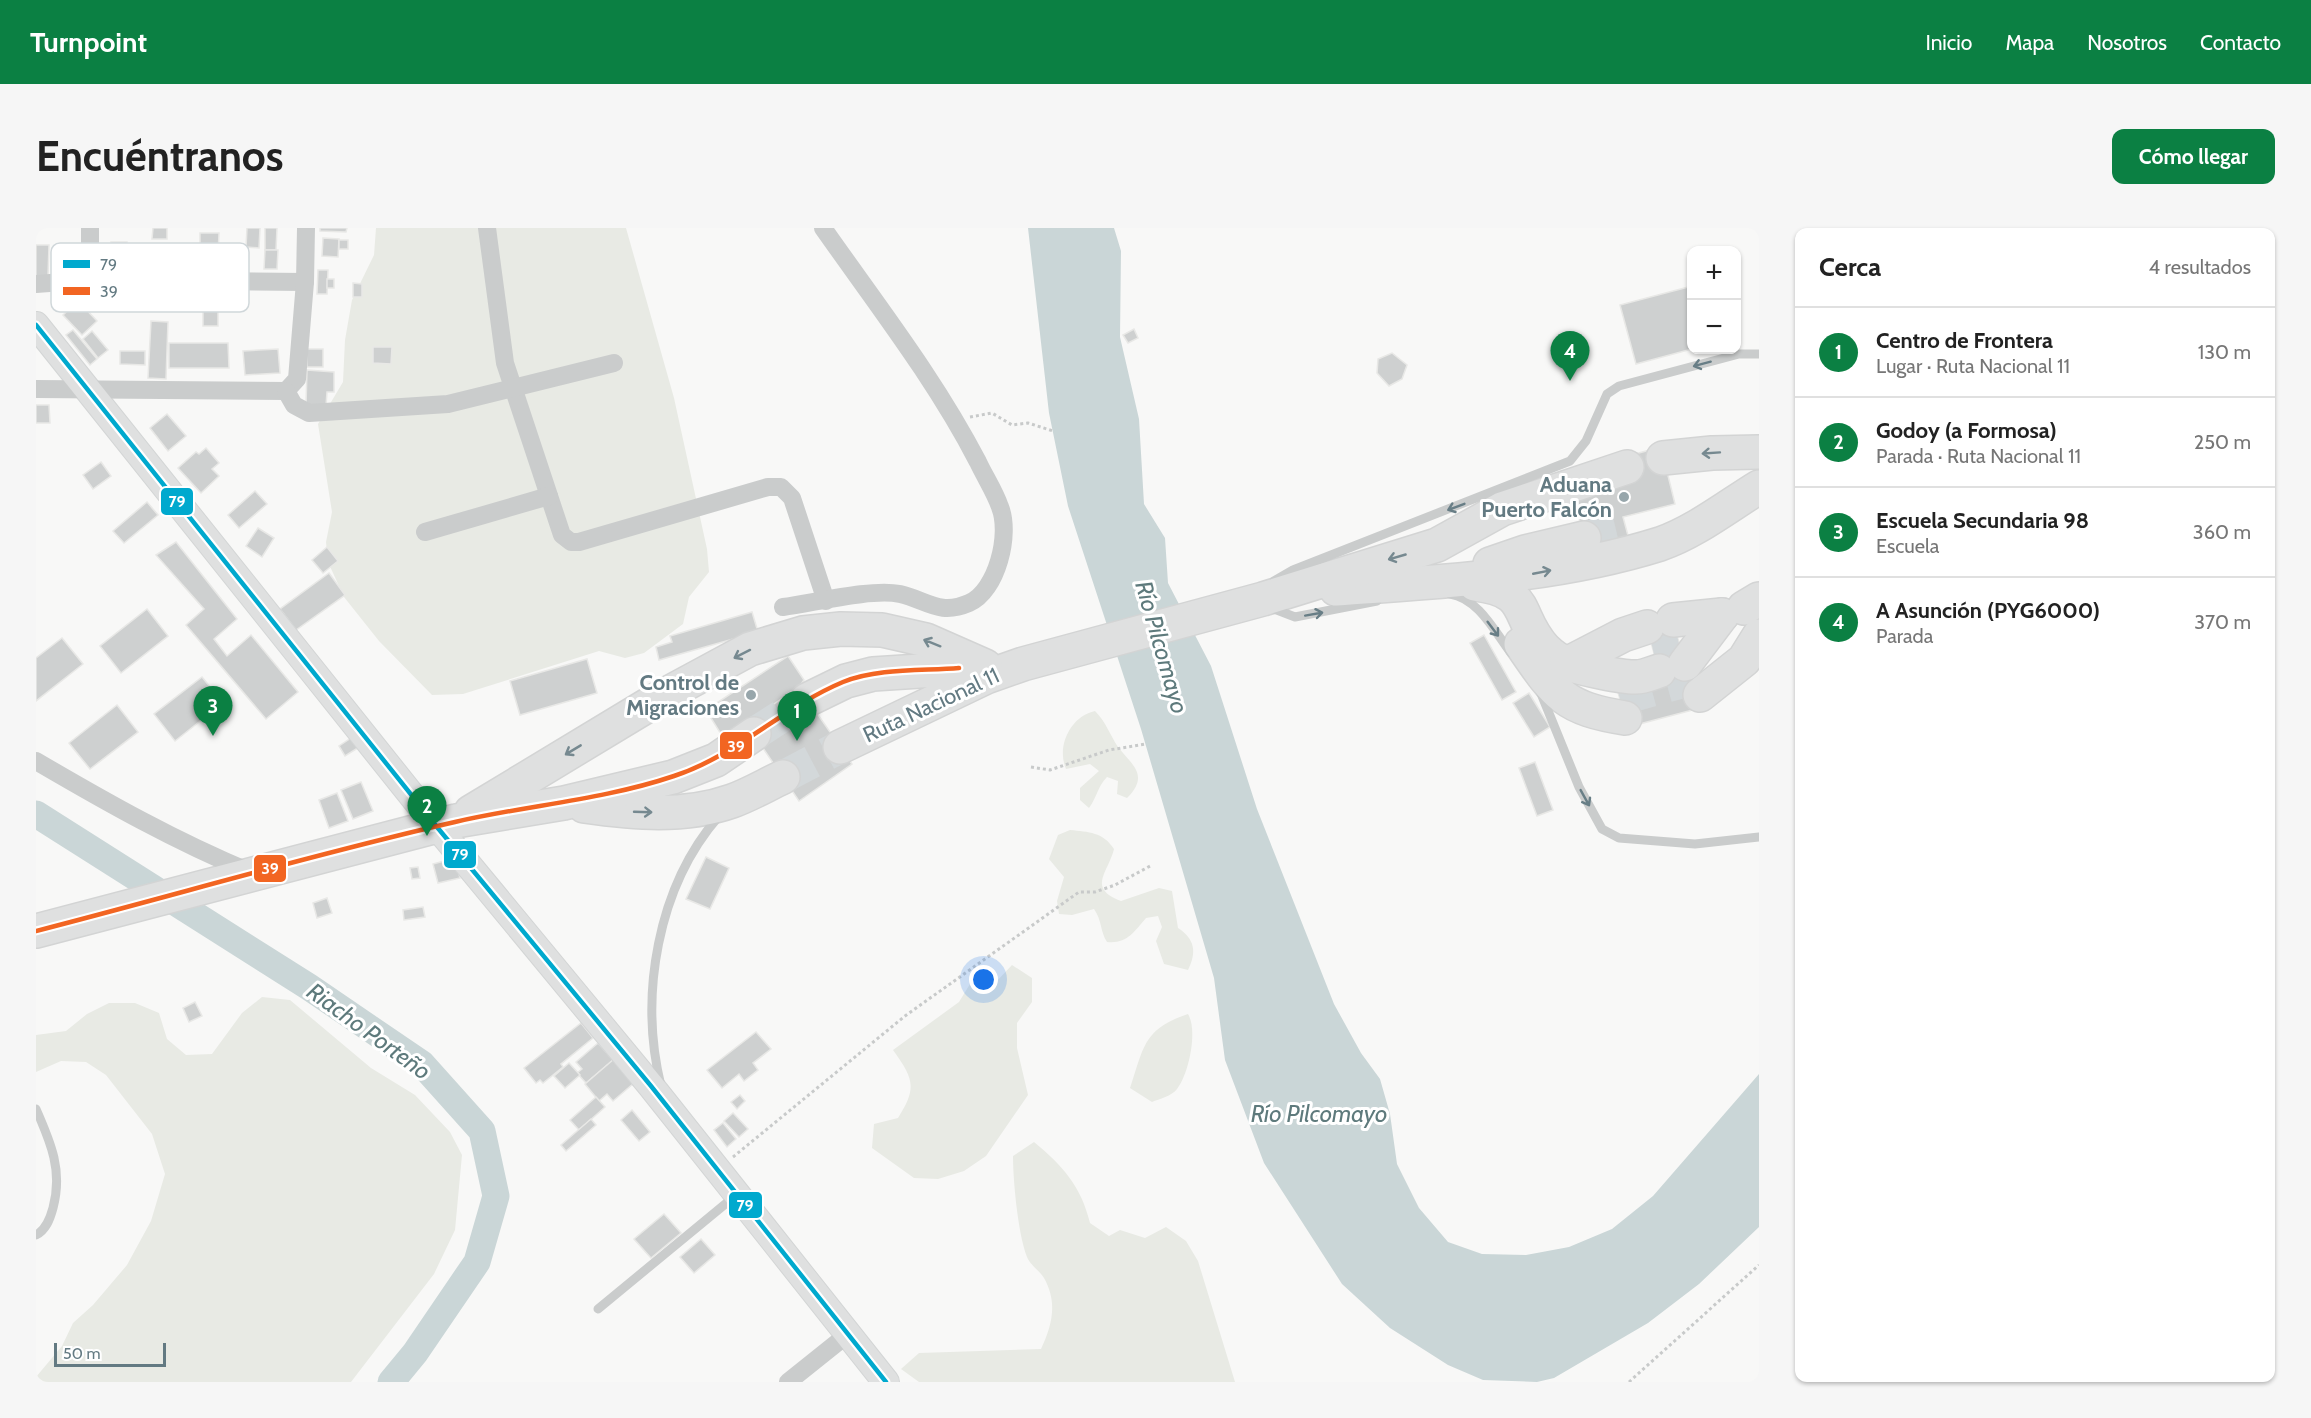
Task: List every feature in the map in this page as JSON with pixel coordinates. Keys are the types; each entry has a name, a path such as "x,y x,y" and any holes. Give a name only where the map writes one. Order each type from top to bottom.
{"highway":[{"path":"1663,458 1712,453 1759,452"},
{"path":"1268,596 1437,545 1502,509 1627,467"},
{"path":"1268,596 1538,573 1661,543 1759,487"},
{"path":"1626,528 1725,508"},
{"path":"1443,581 1525,552 1584,538"},
{"path":"1443,581 1498,588 1509,593 1521,605 1531,630 1544,648 1567,664 1636,677 1746,614"},
{"path":"1443,581 1487,596 1498,603 1514,634 1539,669 1572,705 1612,710"},
{"name":"Ruta Nacional 11","path":"840,747 986,677 1023,664 1268,596"},
{"path":"1567,664 1623,635 1675,655 1744,660 1746,614"},
{"path":"1675,655 1746,614"},
{"name":"Ruta Nacional 11","path":"446,824 750,649 803,633 842,629 882,630 926,640 985,666"},
{"name":"Ruta Nacional 11","path":"807,699 846,681 873,674 1023,664"},
{"name":"Ruta Nacional 11","path":"36,931 446,824 564,803 673,777 716,760 753,734"},
{"name":"Ruta Nacional 11","path":"564,803 618,811 677,812 732,801 783,777"}],"street":[{"path":"36,388 286,391 297,379 305,282 306,228"},
{"path":"487,228 505,363 562,535 571,542 579,542 768,488 781,487 792,498 826,601"},
{"path":"783,607 884,592 902,594 941,609 958,608 973,602 987,586 1003,555 1001,508 956,421 823,228"},
{"path":"249,281 305,282"},
{"path":"36,284 51,283"},
{"path":"36,325 446,824 886,1382"},
{"path":"286,391 294,405 309,413 448,404 614,363"},
{"path":"425,532 549,496"},
{"path":"36,761 137,820 199,851 242,876"},
{"path":"788,1382 848,1334"}],"lane":[{"path":"1384,600 1295,617 1270,608 1265,590 1274,581 1293,570 1570,461 1586,441 1607,394 1619,386 1739,354 1759,354"},
{"path":"1407,595 1430,591 1457,595 1476,607 1518,662"},
{"path":"1532,681 1539,690 1579,787 1602,829 1619,838 1695,844 1759,837"},
{"path":"665,1103 655,1061 650,1008 656,956 673,894 688,860 708,829 732,801"},
{"path":"36,1109 54,1149 58,1190 51,1217 43,1232 36,1235"},
{"path":"598,1310 737,1194"}],"path":[{"path":"956,421 992,413 1012,425 1028,423 1053,431"},
{"path":"1031,767 1050,770 1109,750 1146,744"},
{"path":"717,1169 905,1016 936,997 961,974 980,965 1008,941 1030,930 1079,892 1095,892 1115,885 1152,865"},
{"path":"1629,1382 1759,1265"}],"shaded area":[{"path":"376,228 626,228 674,398 707,549 709,572 689,597 683,624 644,653 625,658 599,651 463,694 432,695 379,641 344,597 328,562 326,542 332,512 318,424 343,382 345,340 352,300 374,255"},
{"path":"1095,711 1118,747 1133,765 1138,777 1134,790 1127,798 1117,794 1118,781 1107,777 1089,808 1080,800 1080,788 1099,771 1090,764 1066,769 1063,751 1064,742 1073,725 1086,714"},
{"path":"1070,830 1100,836 1114,849 1102,879 1105,891 1111,896 1121,901 1159,888 1172,891 1178,928 1184,932 1193,946 1193,957 1188,970 1164,964 1156,941 1162,927 1158,916 1146,918 1125,939 1107,942 1094,909 1072,915 1059,914 1057,901 1064,877 1049,859 1058,835"},
{"path":"1012,965 1032,978 1032,1002 1017,1023 1017,1048 1028,1095 986,1156 964,1171 938,1179 914,1178 872,1148 874,1124 898,1118 910,1091 909,1076 893,1050 959,1002 970,984 995,983"},
{"path":"262,997 290,1000 371,1068 415,1095 450,1132 462,1155 455,1230 434,1274 351,1382 36,1382 36,1377 62,1346 73,1323 93,1305 127,1265 151,1221 165,1174 152,1134 106,1075 86,1062 61,1061 36,1072 36,1035 66,1031 87,1014 109,1003 135,1003 159,1013 167,1039 186,1055 212,1054 242,1013"},
{"path":"1188,1014 1191,1021 1192,1041 1185,1073 1175,1091 1152,1102 1130,1088 1147,1041 1162,1026"},
{"path":"1034,1142 1070,1178 1082,1198 1090,1223 1109,1236 1120,1230 1145,1238 1166,1227 1186,1241 1198,1261 1235,1382 919,1382 901,1369 919,1353 1041,1349 1052,1314 1051,1296 1044,1278 1028,1260 1024,1247 1013,1167 1013,1156"}],"water":[{"name":"Río Pilcomayo","path":"1028,228 1114,228 1121,251 1120,337 1139,419 1144,504 1165,538 1168,583 1211,666 1257,809 1334,1004 1361,1053 1380,1079 1390,1114 1397,1164 1419,1208 1448,1242 1482,1254 1526,1255 1569,1247 1612,1229 1653,1196 1759,1074 1759,1227 1699,1284 1648,1323 1554,1378 1537,1382 1483,1380 1448,1365 1390,1328 1342,1284 1264,1163 1225,1060 1214,978 1141,729 1068,506 1049,413"}],"building":[{"path":"153,228 167,228 167,239 152,239"},
{"path":"247,228 260,228 259,248 249,247 249,243 246,243"},
{"path":"265,228 277,228 276,250 265,250"},
{"path":"320,228 347,228 346,232 320,231"},
{"path":"200,233 219,233 219,243 200,243"},
{"path":"323,238 339,239 338,257 322,256"},
{"path":"339,240 348,240 348,249 339,249"},
{"path":"36,245 49,245 48,276 36,276"},
{"path":"265,250 278,250 277,269 264,269"},
{"path":"318,270 328,270 327,294 317,294"},
{"path":"327,279 334,279 334,288 327,288"},
{"path":"353,283 362,284 362,297 353,297"},
{"path":"1687,287 1687,350 1636,364 1620,305"},
{"path":"66,312 88,312 97,321 82,335 63,315"},
{"path":"203,312 218,312 218,326 203,326"},
{"path":"151,321 168,322 166,379 148,378"},
{"path":"1134,329 1138,338 1128,343 1123,335"},
{"path":"73,330 97,359 90,365 66,335"},
{"path":"92,331 108,350 98,358 83,339"},
{"path":"169,343 228,343 229,368 169,368"},
{"path":"373,347 392,347 391,364 373,363"},
{"path":"278,349 280,373 245,375 243,351"},
{"path":"307,349 323,349 323,367 307,367"},
{"path":"120,351 145,351 145,365 120,364"},
{"path":"1392,353 1407,365 1402,379 1389,386 1377,373 1378,359"},
{"path":"307,370 334,372 334,392 327,392 326,406 306,405"},
{"path":"36,405 49,405 50,423 36,423"},
{"path":"167,414 186,436 168,451 150,428"},
{"name":"Aduana Puerto Falcón","path":"1661,447 1675,504 1623,517 1630,543 1588,553 1572,491 1624,457"},
{"path":"206,448 219,463 212,469 219,476 201,493 178,468 196,452 199,454"},
{"path":"101,462 111,476 93,489 83,475"},
{"path":"255,491 267,504 239,528 228,515"},
{"path":"147,502 158,515 124,543 113,531"},
{"path":"258,528 274,538 262,557 246,546"},
{"path":"176,542 237,619 214,639 227,656 251,635 298,692 266,719 186,625 204,609 156,555"},
{"path":"327,547 338,561 323,573 312,560"},
{"path":"329,573 345,595 296,630 280,609"},
{"path":"147,609 168,636 121,673 100,646"},
{"path":"1670,610 1686,668 1660,675 1644,617"},
{"path":"752,612 758,632 659,660 656,647 672,642 670,636"},
{"path":"1484,635 1516,692 1502,700 1470,643"},
{"path":"62,638 83,664 36,701 36,658"},
{"path":"788,656 804,680 799,687 724,739 706,710"},
{"path":"587,659 597,693 520,715 510,681"},
{"path":"1693,668 1704,707 1628,727 1617,689"},
{"path":"202,677 223,703 175,741 154,714"},
{"path":"799,687 852,764 799,801 746,723"},
{"path":"1529,693 1550,727 1534,737 1513,703"},
{"path":"117,705 138,732 90,769 69,743"},
{"path":"354,736 361,746 345,756 339,746"},
{"path":"1535,762 1553,810 1537,816 1519,768"},
{"path":"361,782 373,811 353,819 341,790"},
{"path":"337,793 348,821 329,828 319,800"},
{"path":"706,857 729,868 710,909 686,899"},
{"path":"455,858 460,878 438,883 433,864"},
{"path":"418,867 420,878 412,879 410,868"},
{"path":"327,898 332,913 317,918 313,903"},
{"path":"423,907 425,917 404,920 403,910"},
{"path":"195,1002 202,1016 189,1022 183,1008"},
{"path":"581,1023 593,1038 561,1064 563,1067 543,1083 540,1080 536,1083 524,1068"},
{"path":"756,1032 771,1049 753,1063 758,1070 744,1081 739,1074 722,1088 707,1070"},
{"path":"598,1043 613,1060 586,1083 577,1073 582,1069 576,1062"},
{"path":"614,1059 634,1083 613,1101 607,1094 599,1101 585,1084"},
{"path":"569,1063 580,1075 565,1088 554,1076"},
{"path":"740,1095 745,1101 737,1109 731,1102"},
{"path":"596,1097 605,1107 579,1130 570,1120"},
{"path":"632,1110 650,1132 639,1141 621,1120"},
{"path":"733,1113 748,1129 739,1137 724,1121"},
{"path":"591,1119 596,1125 566,1151 561,1145"},
{"path":"723,1123 736,1139 727,1147 714,1130"},
{"path":"664,1214 681,1233 651,1258 634,1239"},
{"path":"701,1239 715,1255 694,1273 680,1257"}],"waterway":[{"name":"Riacho Porteño","path":"36,814 309,987 422,1064 482,1131 496,1196 477,1262 415,1353 391,1382"}],"tunnel":[{"path":"1584,538 1626,528"},
{"path":"1653,650 1679,644"},
{"path":"1620,699 1696,678"},
{"path":"754,734 807,700"},
{"path":"783,777 840,747"}],"transit line":[{"name":"79","path":"36,325 437,827 651,1086 886,1382"},
{"name":"39","path":"36,931 402,834 482,816 593,797 647,784 697,767 739,744 800,704 843,682 885,672 959,668"}],"place":[{"name":"A Asunción (PYG6000)","path":"1570,381"},
{"name":"Aduana Puerto Falcón","path":"1624,497"},
{"name":"Control de Migraciones","path":"751,695"},
{"name":"Escuela Secundaria 98","path":"213,736"},
{"name":"Centro de Frontera","path":"797,741"},
{"name":"Godoy (a Formosa)","path":"427,836"}]}
